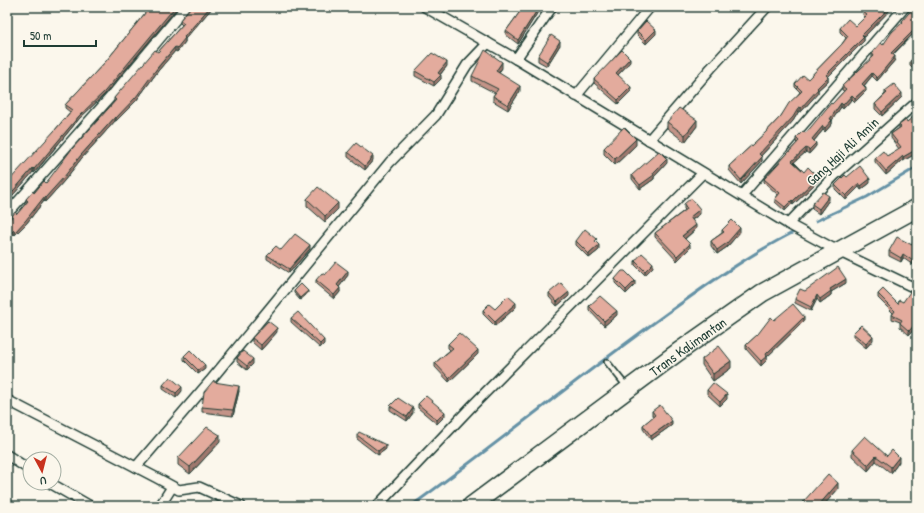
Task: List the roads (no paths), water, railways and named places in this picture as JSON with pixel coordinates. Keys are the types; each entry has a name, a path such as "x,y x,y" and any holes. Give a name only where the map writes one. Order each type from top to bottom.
{"highway":[{"name":"Trans Kalimantan","path":"471,506 762,293 917,208"}],"street":[{"path":"7,214 186,7"},
{"path":"425,7 516,59 791,225 838,251 917,289"},
{"path":"516,59 552,7"},
{"path":"576,96 650,7"},
{"path":"649,140 711,68 767,7"},
{"path":"742,196 905,7"},
{"path":"171,25 179,31"},
{"path":"136,467 210,381 390,162 436,115 467,65 488,43"},
{"name":"Gang Haji Ali Amin","path":"791,225 834,176 917,102"},
{"path":"378,506 472,406 703,173"},
{"path":"7,400 172,487 179,490 199,487 240,506"},
{"path":"7,455 22,465"},
{"path":"160,506 172,487"},
{"path":"62,490 90,506"}],"lane":[{"path":"607,362 629,389"}],"waterway":[{"path":"816,221 867,197 917,167"},
{"path":"411,506 678,305 761,250 796,231"}]}
